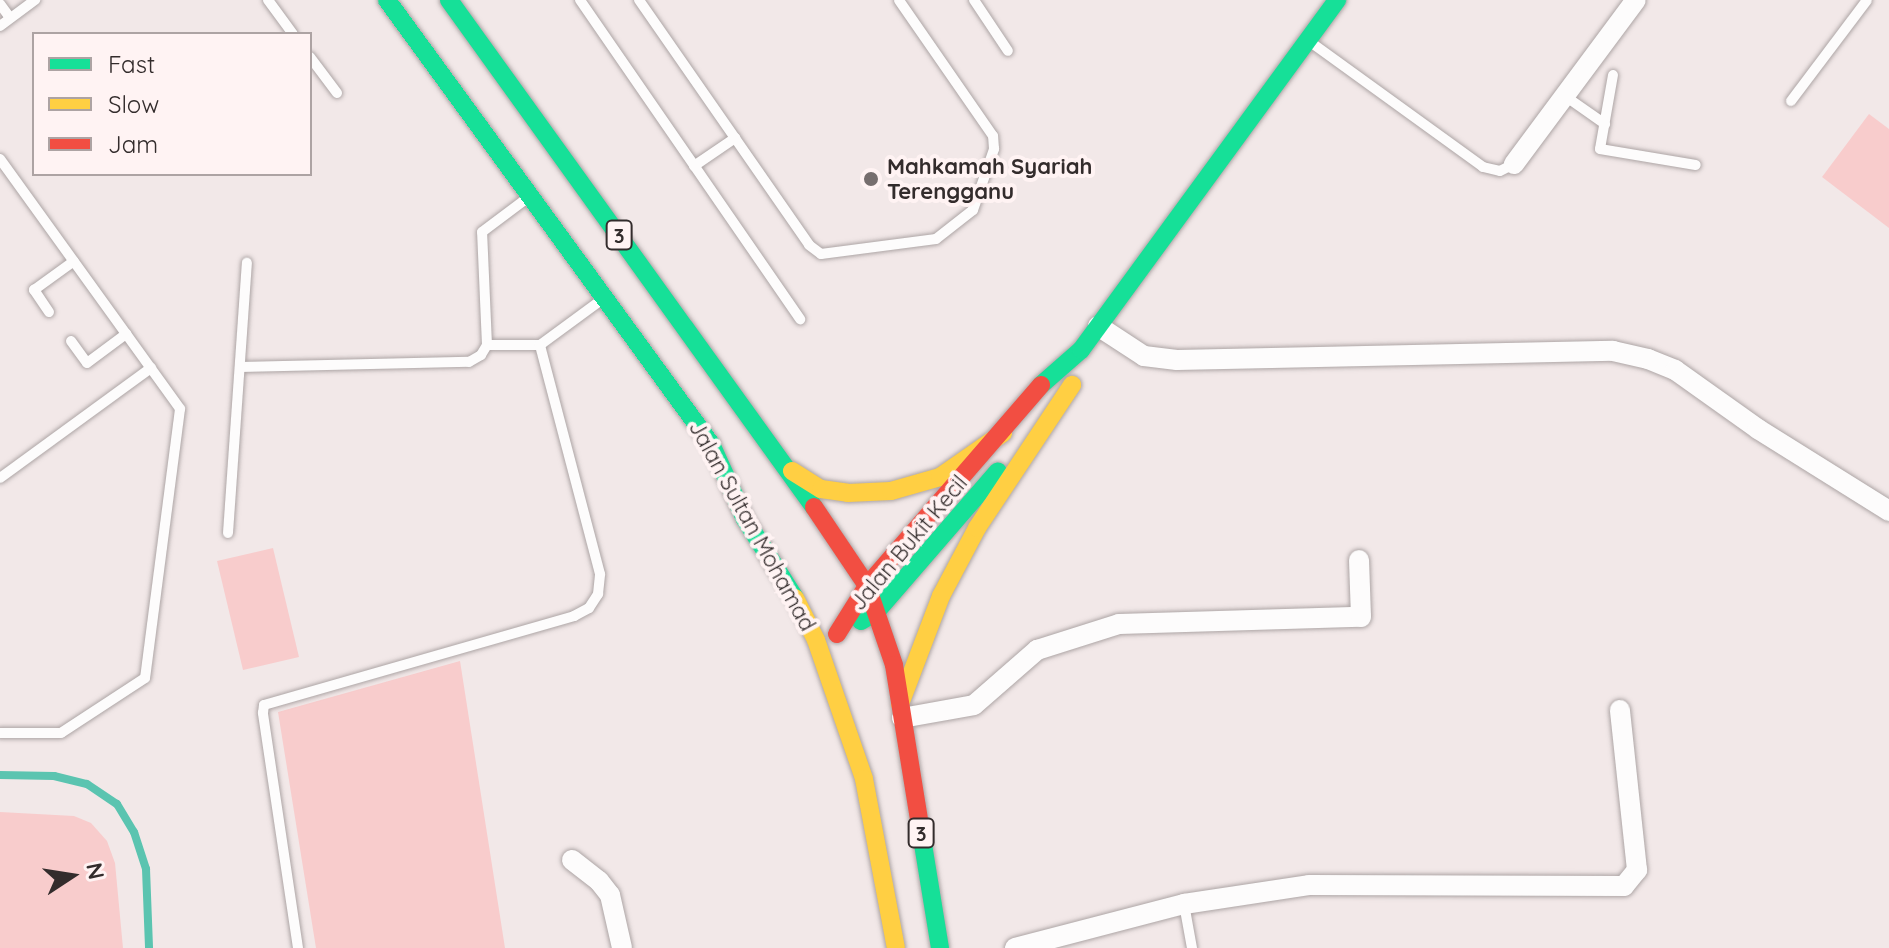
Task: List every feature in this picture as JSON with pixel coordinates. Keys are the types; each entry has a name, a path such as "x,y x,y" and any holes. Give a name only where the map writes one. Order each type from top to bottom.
{"main road":[{"name":"Jalan Sultan Mohamad","path":"387,0 711,444 745,519 791,589 816,640 864,779 892,947"},
{"name":"3","path":"449,0 789,469 867,586 894,665 940,948"},
{"name":"Jalan Bukit Kecil","path":"837,634 867,586 1003,433 1048,376 1081,350 1337,0"},
{"name":"Jalan Bukit Kecil","path":"837,634 876,612 1072,385 1081,350"},
{"path":"901,711 941,596 977,528 1072,385"},
{"path":"789,469 821,489 848,493 891,491 940,477 1003,433"},
{"name":"3","path":"711,444 768,520"},
{"name":"3","path":"826,608 837,634 864,779"}],"street":[{"path":"1514,164 1636,0"},
{"path":"1098,326 1144,356 1177,360 1613,351 1648,359 1675,370 1758,429 1889,511"},
{"path":"901,711 974,705 1037,650 1119,624 1361,617 1359,560"},
{"path":"1015,948 1184,904 1309,885 1624,886 1637,870 1620,710"},
{"path":"572,860 599,881 610,895 622,948"}],"lane":[{"path":"0,26 35,0"},
{"path":"268,0 292,32"},
{"path":"580,0 800,319"},
{"path":"639,0 809,245 821,254 936,239 973,210 994,149 993,136 899,0"},
{"path":"974,0 1008,51"},
{"path":"1791,101 1867,0"},
{"path":"0,4 10,18"},
{"path":"1307,40 1483,167 1500,171 1514,164"},
{"path":"312,60 337,93"},
{"path":"1613,75 1600,149 1696,165"},
{"path":"1565,96 1605,124"},
{"path":"694,166 735,138"},
{"path":"0,159 180,409 145,678 61,733 0,733"},
{"path":"240,367 469,362 481,355 487,345 482,232 531,196"},
{"path":"49,312 34,290 74,261"},
{"path":"228,533 247,263"},
{"path":"487,345 540,345 605,297"},
{"path":"71,341 87,363 126,334"},
{"path":"298,948 264,705 574,616 589,608 598,594 600,574 540,345"},
{"path":"0,478 151,368"},
{"path":"1184,904 1192,948"}],"shaded area":[{"path":"1869,114 1889,129 1889,228 1822,177"},
{"path":"273,548 299,657 243,670 217,561"},
{"path":"460,661 505,948 316,948 278,712"},
{"path":"0,812 74,816 91,823 107,841 115,863 123,948 0,948"}],"waterway":[{"path":"0,775 54,776 87,784 117,804 134,832 146,869 149,948"}],"traffic: fast":[{"path":"387,0 711,444 745,519 795,598"},
{"path":"449,0 814,507"},
{"path":"1041,385 1081,350 1337,0"},
{"path":"861,621 876,612 998,471"},
{"path":"921,832 940,948"}],"traffic: slow":[{"path":"900,704 941,596 977,528 1072,385"},
{"path":"792,471 821,489 848,493 891,491 940,477 1003,433"},
{"path":"795,598 816,640 864,779 896,948"}],"traffic: jam":[{"path":"837,634 867,586 1041,385"},
{"path":"814,507 867,586 894,665 921,832"}],"place":[{"name":"Mahkamah Syariah Terengganu","path":"871,179"}]}
